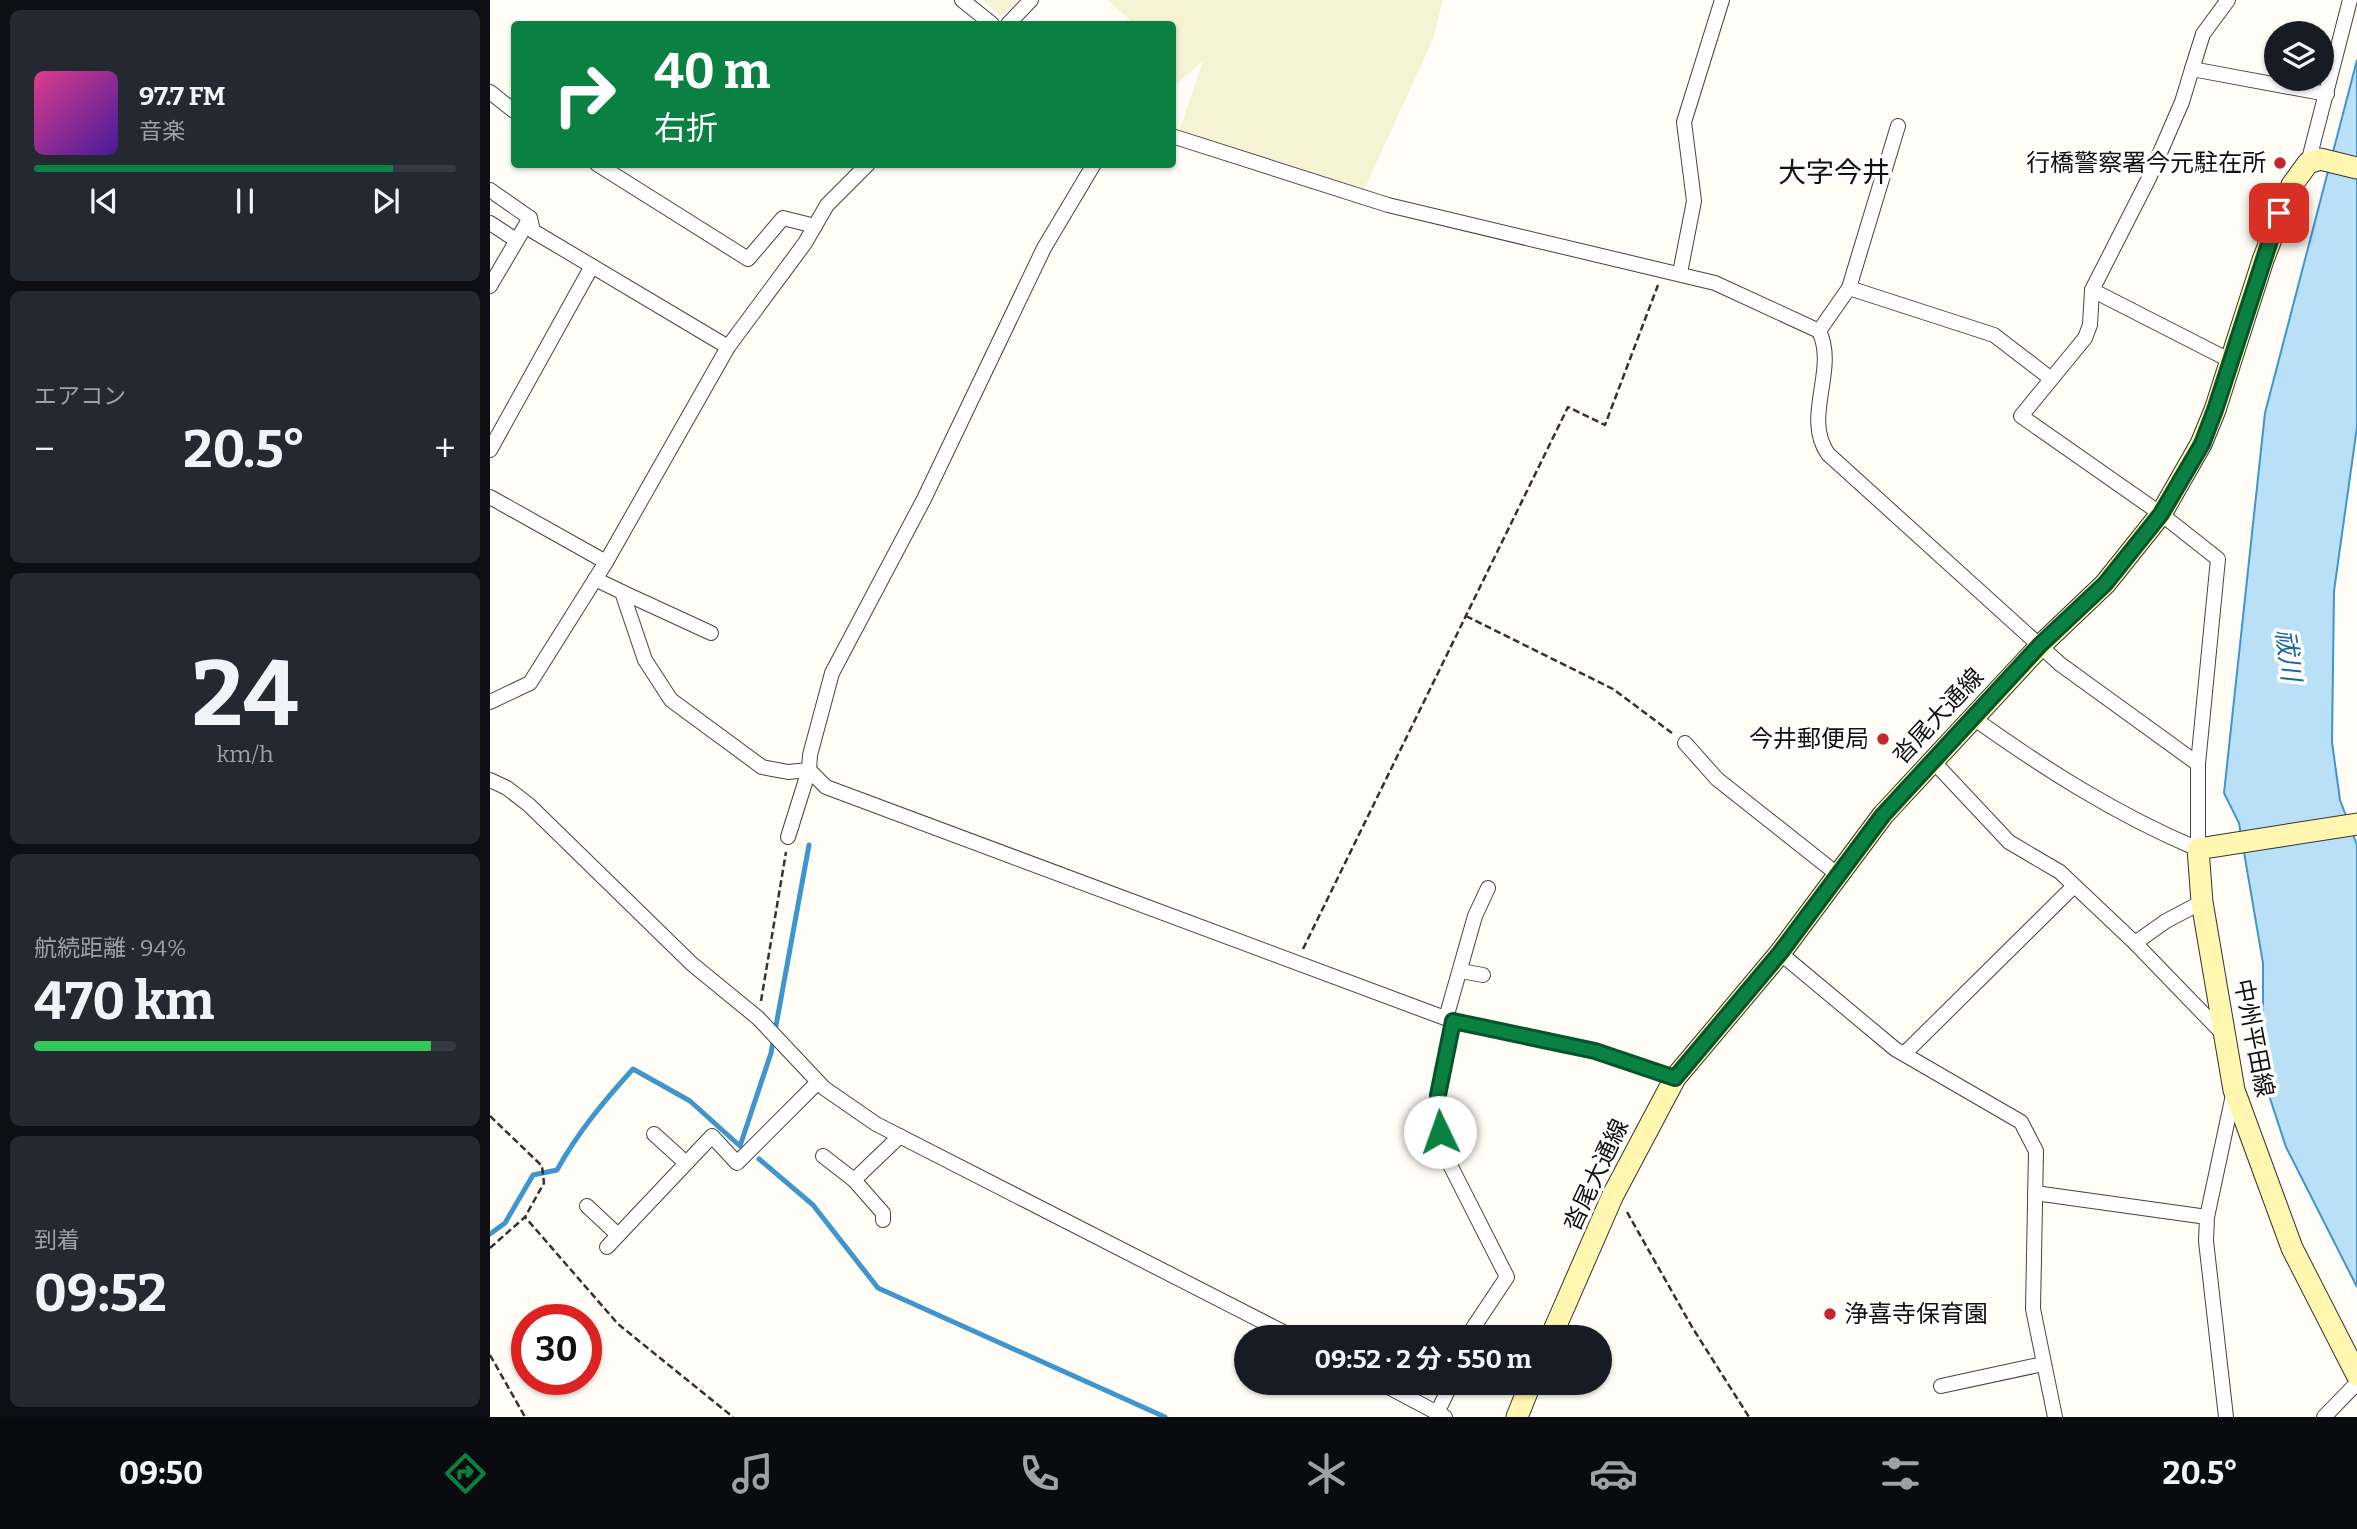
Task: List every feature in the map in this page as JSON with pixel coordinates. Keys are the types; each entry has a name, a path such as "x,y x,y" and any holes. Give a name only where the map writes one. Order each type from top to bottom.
{"main road":[{"path":"2314,161 2357,168"},
{"name":"沓尾大通線","path":"1556,1325 1614,1195 1675,1078 1780,953 1883,815 2040,645 2105,584 2161,514 2202,444 2279,213 2292,185 2314,161"},
{"path":"2202,849 2357,824"},
{"name":"中州平田線","path":"2202,849 2202,902 2234,1090 2292,1248 2357,1375"},
{"path":"1517,1417 1526,1395"}],"street":[{"path":"962,0 988,21"},
{"path":"1011,21 1031,0"},
{"path":"1680,273 1694,201 1684,122 1721,0"},
{"path":"1972,717 2029,758 2144,826 2202,849 2198,764 2218,559 2161,514 2021,416 2085,338 2090,326 2092,290 2154,166 2182,102 2203,34 2228,0"},
{"path":"2314,161 2350,0"},
{"path":"2192,69 2327,94"},
{"path":"490,92 511,108"},
{"path":"1819,331 1849,288 1898,126"},
{"path":"1176,137 1388,205 1715,283 1819,331 1827,353 1818,422 1822,446 1828,454 2060,664 2198,764"},
{"path":"603,168 748,259 783,218 815,226"},
{"path":"490,702 530,683 606,562 728,347 815,226 827,205 864,168"},
{"path":"788,837 809,770 810,755 832,673 923,499 1044,248 1092,168"},
{"path":"490,190 530,218 533,231 728,347"},
{"path":"490,286 530,218"},
{"path":"490,223 516,240"},
{"path":"490,450 592,266"},
{"path":"1849,288 1994,335 2050,378"},
{"path":"2092,290 2231,362"},
{"path":"490,497 606,562"},
{"path":"595,579 711,633"},
{"path":"621,592 645,660 671,699 762,767 788,772 809,770"},
{"path":"1685,743 1717,779 1837,874"},
{"path":"1932,760 2009,842 2060,873 2136,943 2225,1036"},
{"path":"809,770 826,787 1449,1019 1595,1051 1675,1078"},
{"path":"490,780 507,788 529,805 692,964 758,1018 818,1082 876,1124 1270,1325"},
{"path":"1904,1054 2074,886"},
{"path":"1474,1325 1507,1277 1442,1149 1438,1095 1449,1019 1475,916 1488,888"},
{"path":"2136,943 2166,921 2202,902"},
{"path":"1780,953 1904,1054 2021,1122 2036,1151 2033,1309 2055,1417"},
{"path":"1461,971 1483,975"},
{"path":"607,1247 712,1136 737,1163 818,1082"},
{"path":"2227,1417 2209,1283 2207,1217 2234,1090"},
{"path":"654,1134 686,1163"},
{"path":"855,1180 900,1136"},
{"path":"823,1156 855,1180 883,1213 883,1220"},
{"path":"2035,1193 2207,1217"},
{"path":"587,1206 618,1235"},
{"path":"1941,1386 2043,1364"},
{"path":"2324,1417 2357,1383"},
{"path":"1403,1395 1441,1415 1448,1395"}],"path":[{"path":"1297,961 1568,407 1605,425 1664,269"},
{"path":"1466,616 1613,689 1685,743"},
{"path":"758,1018 788,837"},
{"path":"490,1116 542,1166 544,1183 525,1216 490,1248"},
{"path":"1628,1214 1692,1327 1749,1417"},
{"path":"525,1216 618,1324 733,1417"},
{"path":"490,1355 525,1417"}],"shaded area":[{"path":"983,0 1018,0 1002,17"},
{"path":"1107,0 1443,0 1433,39 1364,190 1179,132 1203,61 1176,84 1176,21 1132,21"}],"water":[{"name":"祓川","path":"2357,60 2357,427 2334,591 2332,742 2340,800 2357,845 2357,1287 2286,1147 2263,1077 2263,963 2239,823 2224,793 2265,413"}],"waterway":[{"path":"490,1234 505,1223 533,1175 557,1170 592,1117 633,1069 690,1101 740,1146 771,1053 809,845"},
{"path":"759,1159 813,1205 878,1288 1165,1417"}],"place":[{"name":"行橋警察署今元駐在所","path":"2280,163"},
{"name":"今井郵便局","path":"1883,739"},
{"name":"浄喜寺保育園","path":"1830,1314"}],"district":[{"name":"大字今井","path":"1834,172"}],"route":[{"path":"1440,1132 1438,1095 1453,1021 1595,1051 1675,1078 1780,953 1883,815 2040,645 2105,584 2161,514 2202,444 2279,213"}]}
